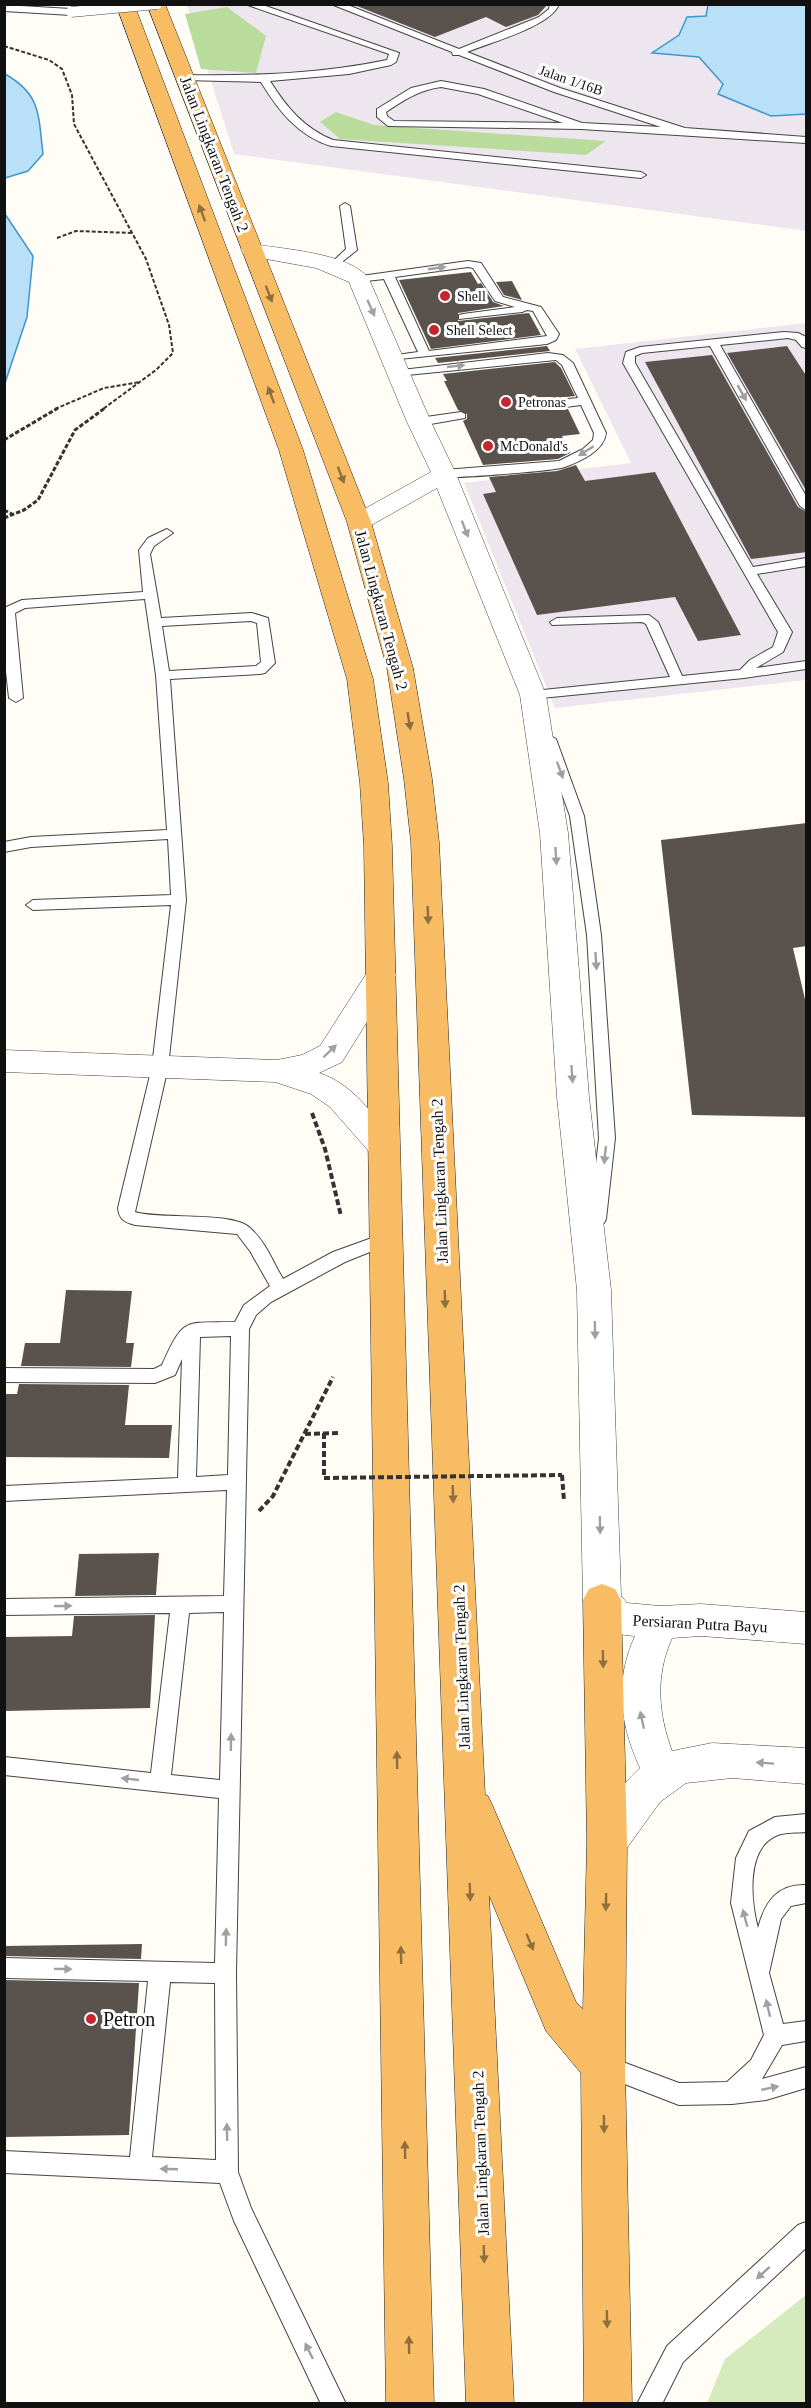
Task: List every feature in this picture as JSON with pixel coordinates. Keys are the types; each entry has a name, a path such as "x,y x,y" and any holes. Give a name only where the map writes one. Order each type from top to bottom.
{"highway":[{"name":"Jalan Lingkaran Tengah 2","path":"125,4 291,450 360,679 375,783 381,975 410,2403"},
{"name":"Jalan Lingkaran Tengah 2","path":"156,4 359,522 400,668 418,779 425,842 490,2403"},
{"path":"602,1600 607,1843 603,2066 608,2403"},
{"path":"466,1791 561,2016 603,2066"}],"street":[{"path":"252,250 348,270 358,279 419,422 444,474 533,695 554,833 573,1097 594,1290 602,1600"},
{"path":"359,522 444,474"},
{"path":"4,1061 277,1071 309,1065 331,1054 381,975"},
{"path":"277,1071 322,1086 340,1099 384,1148"},
{"name":"Persiaran Putra Bayu","path":"602,1600 611,1613 621,1619 660,1622 701,1620 807,1628"},
{"path":"660,1622 646,1650 639,1680 640,1711 647,1744 663,1774"},
{"path":"607,1843 641,1794 663,1774 686,1765 723,1760 807,1766"}],"lane":[{"path":"4,9 72,12 156,4"},
{"path":"185,78 264,78 350,72 391,62 394,53 249,4"},
{"name":"Jalan 1/16B","path":"335,4 456,53 557,90 684,131 807,140"},
{"path":"456,53 542,19 553,10 555,4"},
{"path":"264,78 284,111 312,136 331,143 640,175"},
{"path":"581,126 473,90 452,86 425,86 381,111 382,117 392,124 581,126 684,131"},
{"path":"333,266 352,250 345,206"},
{"path":"358,279 468,264 477,265 499,299 541,312 553,334 552,338 547,341 425,354 395,365"},
{"path":"388,275 415,323 425,354"},
{"path":"464,316 532,308"},
{"path":"744,674 748,667 775,654 783,645 785,632 629,363 630,354 640,350 795,335 803,339 807,345"},
{"path":"713,342 807,506"},
{"path":"395,365 559,357 567,363 600,433 599,441 587,452 561,464 444,474"},
{"path":"558,404 585,401"},
{"path":"419,422 461,417"},
{"path":"167,533 150,542 145,548 163,675 179,900 160,1067 126,1208 127,1215 135,1219 230,1226 243,1230 256,1247 280,1289"},
{"path":"752,575 807,562"},
{"path":"752,575 807,574"},
{"path":"16,699 7,617 14,607 22,604 150,595"},
{"path":"155,622 252,617 263,621 268,663 265,668 163,675"},
{"path":"557,622 644,618 651,622 677,679"},
{"path":"533,695 744,674 807,665"},
{"path":"4,847 31,842 173,834"},
{"path":"33,905 179,900"},
{"path":"334,2403 242,2212 227,2172 225,1973 240,1329 250,1310 265,1297 339,1257 386,1239"},
{"path":"4,1375 155,1376 169,1370 183,1338 192,1330 240,1329"},
{"path":"187,1484 192,1330"},
{"path":"4,1494 238,1482"},
{"path":"160,1782 180,1604"},
{"path":"4,1607 234,1604"},
{"path":"4,1766 230,1790"},
{"path":"732,2093 759,2067 775,2036 741,1903 746,1857 756,1838 775,1826 807,1823"},
{"path":"760,1975 767,1932 775,1909 786,1896 798,1892 807,1894"},
{"path":"4,1968 225,1973"},
{"path":"140,2168 160,1972"},
{"path":"775,2036 807,2031"},
{"path":"603,2066 679,2094 732,2093 766,2089 807,2078"},
{"path":"4,2162 227,2172"},
{"path":"649,2403 675,2354 807,2233"}],"path":[{"path":"4,46 49,60 62,69 72,95 74,124 146,259 169,325 173,353 141,382 75,430 38,500 4,518"},
{"path":"57,238 75,231 133,233"},
{"path":"4,440 67,404 124,382 141,382"},
{"path":"4,510 13,515"},
{"path":"322,1086 312,1110 325,1149 341,1216"},
{"path":"236,1536 273,1496 333,1377"},
{"path":"324,1433 324,1479 562,1475"},
{"path":"305,1434 341,1433"}],"shaded area":[{"path":"187,5 806,5 806,231 234,154"},
{"path":"806,323 806,680 555,708 464,483 631,463 575,349"}],"green space":[{"path":"227,7 266,36 256,73 201,69 185,14"},
{"path":"336,112 374,125 606,141 586,155 340,139 320,122"},
{"path":"806,2295 806,2403 707,2403 725,2359"}],"water":[{"path":"708,5 806,5 806,114 771,116 718,94 723,84 699,57 652,53 679,35 687,17 706,16"},
{"path":"5,74 26,90 32,98 39,117 43,154 28,171 5,178"},
{"path":"5,214 33,256 27,317 5,383"}],"building":[{"path":"352,4 548,4 538,15 506,27 486,17 435,37"},
{"name":"Shell","path":"471,272 493,302 504,306 458,313 458,321 529,313 541,335 431,349 399,280"},
{"path":"512,281 522,300 504,295 496,282"},
{"path":"547,346 550,351 438,363 435,358"},
{"path":"787,346 807,377 807,492 727,353"},
{"path":"712,355 798,507 807,512 807,552 751,559 645,362"},
{"path":"555,362 561,368 575,396 558,398 550,403 557,410 568,409 580,434 562,436 570,453 558,459 483,465 463,421 467,419 467,414 458,410 443,374"},
{"path":"576,465 585,481 655,472 741,635 698,641 675,597 537,615 483,494 496,492 489,477 557,471"},
{"path":"807,823 807,946 793,948 807,1008 807,1117 692,1115 661,840"},
{"path":"66,1290 132,1291 126,1343 134,1343 131,1367 21,1366 25,1343 60,1343"},
{"path":"19,1384 129,1385 125,1425 172,1425 169,1458 4,1457 4,1394 17,1394"},
{"path":"159,1553 156,1595 75,1596 79,1554"},
{"path":"155,1615 150,1708 4,1711 4,1637 72,1636 74,1616"},
{"path":"142,1944 141,1959 4,1956 4,1946"},
{"path":"4,1980 139,1983 129,2135 4,2137"}],"place":[{"name":"Shell","path":"445,296"},
{"name":"Shell Select","path":"434,330"},
{"name":"Petronas","path":"506,402"},
{"name":"McDonald's","path":"488,446"},
{"name":"Petron","path":"91,2019"}]}
